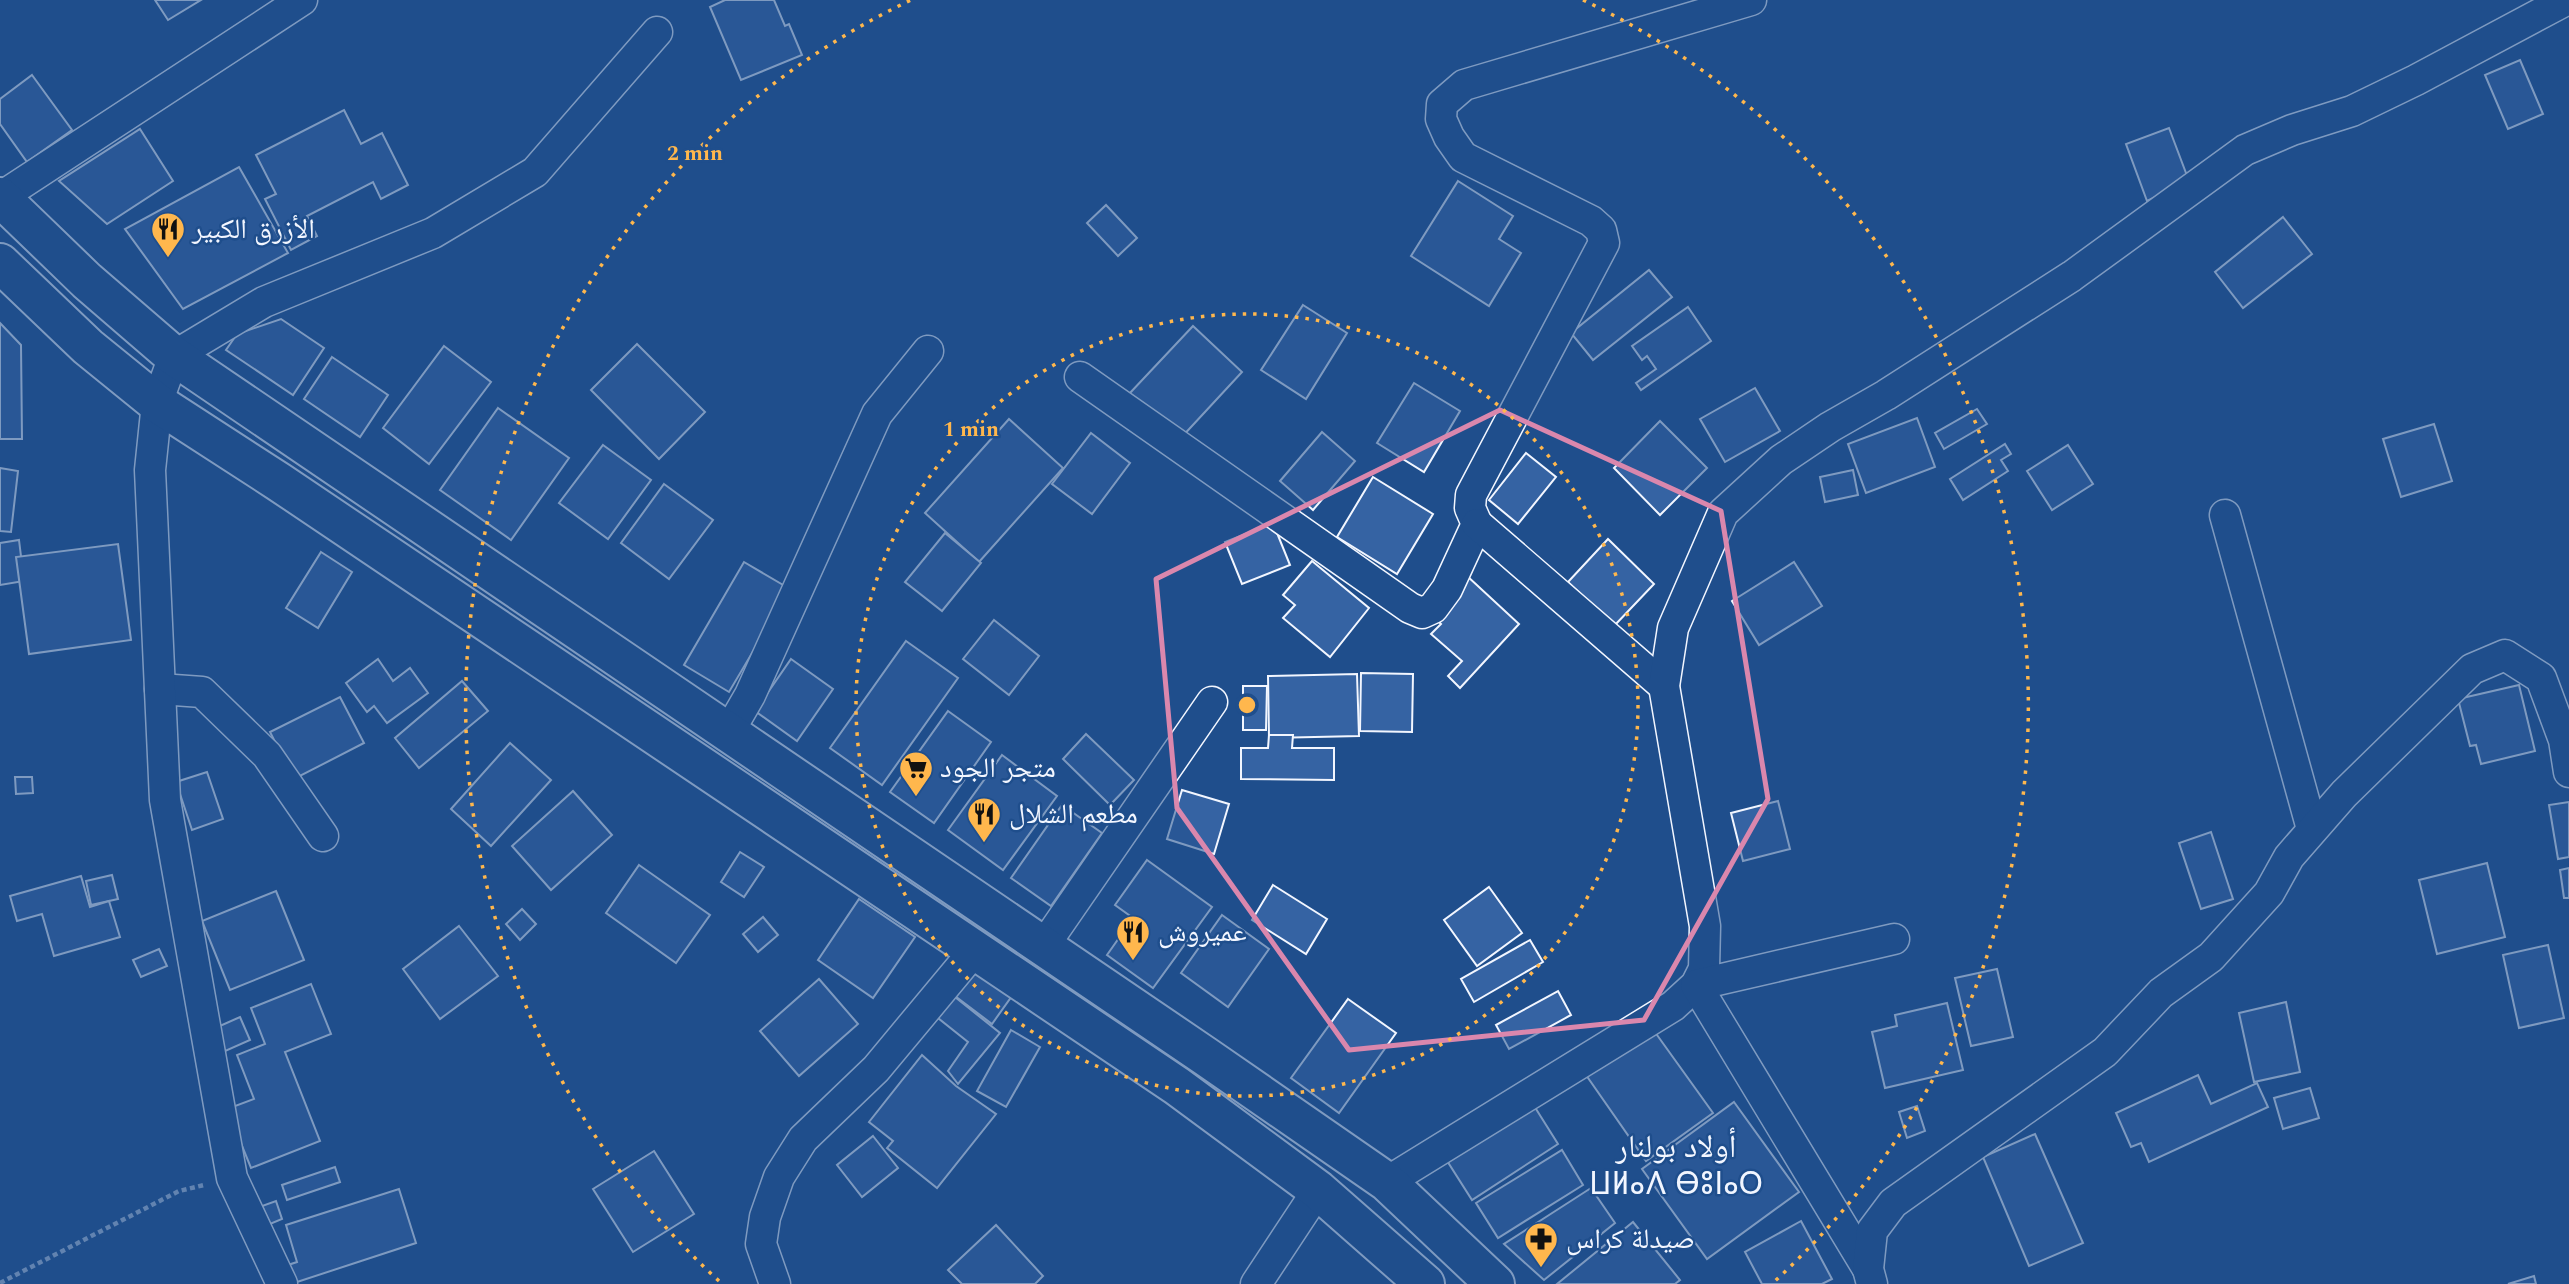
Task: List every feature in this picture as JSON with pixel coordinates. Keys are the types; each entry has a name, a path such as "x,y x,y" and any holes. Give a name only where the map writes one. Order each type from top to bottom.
{"main road":[{"path":"0,197 87,281 174,356 1387,1182 1495,1284"},
{"path":"0,263 88,347 157,403 279,482 1177,1086 1318,1190 1425,1284"}],"street":[{"path":"0,197 302,0"},
{"path":"1664,685 1478,524 1470,508 1471,495 1604,243 1601,230 1591,220 1463,157 1441,119 1443,104 1464,85 1751,0"},
{"path":"1387,1182 1673,1006 1696,985 1704,969 1705,926 1664,685 1673,628 1723,513 1781,460 1830,426 1886,395 2072,276 2245,150 2292,130 2351,111 2416,80 2566,0"},
{"path":"282,1284 232,1178 165,800 150,470 157,403 174,356 264,302 433,233 535,172 657,33"},
{"path":"728,733 750,695 877,414 928,351"},
{"path":"1080,377 1410,608 1422,613 1433,608 1447,589 1478,524"},
{"path":"2225,515 2312,829"},
{"path":"1870,1276 1872,1231 1893,1203 2105,1052 2161,993 2211,957 2269,892 2289,857 2312,829 2344,794 2472,669 2505,655 2541,678 2564,740 2569,772"},
{"path":"160,689 202,692 267,755 323,836"},
{"path":"1042,947 1212,702"},
{"path":"1696,985 1894,939"},
{"path":"775,1284 761,1244 765,1217 779,1177 803,1139 876,1069 975,950"},
{"path":"1696,985 1870,1276"},
{"path":"1256,1284 1318,1190"}],"path":[{"path":"0,1283 179,1191 232,1178"}],"highlighted area":[{"path":"1500,410 1721,511 1768,799 1644,1020 1349,1050 1177,808 1156,579"}],"building":[{"path":"155,0 201,0 168,20"},
{"path":"725,0 774,0 785,26 789,24 802,55 741,80 710,7"},
{"path":"2520,60 2543,114 2508,129 2485,75"},
{"path":"32,75 72,130 27,162 0,124 0,99"},
{"path":"344,110 361,144 382,133 408,185 381,199 373,182 307,216 317,236 291,250 265,199 276,194 256,155"},
{"path":"2169,128 2189,181 2147,201 2126,144"},
{"path":"140,129 173,181 107,224 59,181"},
{"path":"239,167 288,253 183,309 125,229"},
{"path":"1458,181 1513,216 1499,239 1521,253 1489,306 1411,256"},
{"path":"1106,205 1137,238 1118,256 1087,223"},
{"path":"2283,217 2312,254 2243,308 2215,272"},
{"path":"1649,270 1672,297 1593,360 1571,333"},
{"path":"1303,305 1347,333 1306,399 1261,370"},
{"path":"1688,307 1711,341 1641,390 1636,383 1656,369 1647,356 1642,360 1632,346"},
{"path":"281,319 324,348 293,395 226,350 237,334"},
{"path":"0,323 21,345 22,439 0,439"},
{"path":"1193,326 1242,372 1179,440 1129,394"},
{"path":"637,344 705,412 659,459 591,390"},
{"path":"444,346 491,382 429,464 383,428"},
{"path":"332,357 388,395 360,437 304,399"},
{"path":"1414,383 1460,411 1424,472 1377,443"},
{"path":"1755,388 1780,431 1725,462 1700,419"},
{"path":"498,408 569,458 511,540 440,490"},
{"path":"1977,409 1987,424 1944,449 1935,433"},
{"path":"1917,418 1935,467 1866,493 1848,444"},
{"path":"1009,419 1063,468 979,562 925,513"},
{"path":"1660,421 1707,468 1660,515 1614,468"},
{"path":"2434,424 2452,481 2401,497 2383,439"},
{"path":"1322,432 1355,461 1313,510 1280,481"},
{"path":"1091,433 1130,463 1092,514 1052,484"},
{"path":"2005,444 2011,454 2001,460 2008,471 1963,500 1950,479"},
{"path":"603,445 651,480 608,539 559,503"},
{"path":"2068,445 2093,484 2052,510 2027,471"},
{"path":"1526,453 1556,477 1518,524 1489,500"},
{"path":"0,468 18,471 11,532 0,531"},
{"path":"1853,470 1858,495 1825,502 1820,477"},
{"path":"1373,477 1433,514 1397,574 1337,537"},
{"path":"664,484 713,520 669,579 621,543"},
{"path":"1273,523 1290,565 1242,584 1225,542"},
{"path":"945,533 981,563 942,611 905,582"},
{"path":"1608,539 1654,584 1614,626 1568,582"},
{"path":"19,540 24,581 0,585 0,543"},
{"path":"118,544 131,640 29,654 16,557"},
{"path":"321,552 352,572 318,628 286,608"},
{"path":"1312,561 1369,608 1330,657 1283,618 1295,605 1283,595"},
{"path":"744,562 790,589 729,692 684,665"},
{"path":"1794,562 1822,606 1759,645 1732,601"},
{"path":"1466,575 1519,624 1460,688 1448,676 1462,661 1431,634 1441,624 1431,614"},
{"path":"994,620 1039,656 1009,695 963,659"},
{"path":"906,641 958,678 882,785 830,748"},
{"path":"378,659 393,681 410,668 428,693 387,723 374,706 367,712 346,683"},
{"path":"791,659 833,689 797,741 755,711"},
{"path":"1361,673 1413,674 1412,732 1360,731"},
{"path":"1357,674 1359,736 1269,738 1268,676"},
{"path":"462,681 488,711 419,768 395,738"},
{"path":"2519,685 2535,751 2481,764 2476,745 2470,746 2458,699"},
{"path":"1243,686 1267,686 1266,730 1243,730"},
{"path":"340,697 364,743 294,779 270,732"},
{"path":"948,711 991,742 934,823 890,792"},
{"path":"1086,734 1134,780 1110,805 1063,759"},
{"path":"1269,735 1293,735 1292,748 1334,748 1334,780 1241,779 1241,748 1268,748"},
{"path":"510,743 551,780 491,846 451,809"},
{"path":"1002,755 1057,796 1003,870 948,830"},
{"path":"207,772 223,819 192,830 176,782"},
{"path":"15,777 32,777 33,793 16,794"},
{"path":"1182,790 1229,804 1214,854 1167,839"},
{"path":"573,791 612,835 551,890 512,846"},
{"path":"1778,801 1790,849 1743,861 1731,813"},
{"path":"2569,802 2569,857 2558,859 2549,805"},
{"path":"1062,805 1102,833 1051,906 1011,878"},
{"path":"2211,832 2233,899 2201,909 2179,843"},
{"path":"740,852 764,867 744,897 721,882"},
{"path":"1147,860 1212,907 1153,988 1107,955 1133,918 1115,905"},
{"path":"2487,863 2505,937 2437,954 2419,880"},
{"path":"639,865 710,915 676,963 606,913"},
{"path":"2569,868 2569,898 2564,898 2560,870"},
{"path":"112,875 118,899 91,905 86,881"},
{"path":"81,876 90,907 109,901 120,937 54,956 42,914 17,921 10,896"},
{"path":"1273,885 1327,919 1306,954 1252,920"},
{"path":"1489,887 1522,933 1477,966 1444,920"},
{"path":"276,891 304,960 230,990 202,921"},
{"path":"859,899 915,937 873,998 818,960"},
{"path":"522,909 536,924 520,940 506,924"},
{"path":"1222,915 1269,949 1228,1007 1181,973"},
{"path":"763,917 778,935 758,952 743,934"},
{"path":"459,926 498,976 440,1019 403,969"},
{"path":"1530,940 1543,962 1474,1002 1461,979"},
{"path":"2548,945 2564,1018 2519,1028 2503,955"},
{"path":"159,949 167,966 141,977 133,960"},
{"path":"981,959 1019,986 992,1024 955,996"},
{"path":"1997,969 2013,1037 1971,1046 1955,978"},
{"path":"819,979 858,1024 799,1076 760,1031"},
{"path":"311,984 331,1034 285,1052 320,1141 251,1168 227,1109 254,1099 237,1055 265,1044 251,1008"},
{"path":"1558,991 1571,1015 1509,1049 1496,1025"},
{"path":"955,997 1000,1033 958,1084 948,1071 968,1042 938,1018"},
{"path":"1348,999 1396,1033 1339,1113 1291,1078"},
{"path":"2286,1002 2300,1072 2254,1082 2239,1013"},
{"path":"1947,1003 1963,1070 1885,1088 1872,1032 1897,1026 1895,1015"},
{"path":"240,1017 250,1040 223,1052 213,1029"},
{"path":"1652,1028 1713,1113 1646,1161 1586,1075"},
{"path":"1011,1030 1040,1047 1006,1107 977,1091"},
{"path":"922,1055 956,1086 996,1114 937,1188 887,1148 893,1141 869,1122"},
{"path":"2198,1075 2211,1104 2257,1083 2268,1107 2149,1162 2141,1143 2131,1147 2116,1113"},
{"path":"2310,1088 2319,1118 2283,1129 2274,1098"},
{"path":"1531,1101 1558,1144 1472,1200 1444,1156"},
{"path":"1734,1102 1799,1192 1707,1259 1642,1169"},
{"path":"1917,1106 1925,1131 1907,1138 1899,1112"},
{"path":"2035,1134 2083,1243 2029,1266 1983,1157"},
{"path":"873,1136 898,1168 862,1197 837,1165"},
{"path":"1562,1150 1583,1185 1498,1238 1476,1203"},
{"path":"654,1151 694,1214 633,1252 593,1189"},
{"path":"335,1167 340,1182 287,1200 282,1185"},
{"path":"1591,1188 1615,1223 1544,1280 1504,1244"},
{"path":"399,1189 416,1243 294,1283 288,1265 297,1262 286,1225"},
{"path":"276,1201 282,1219 270,1224 262,1206"},
{"path":"1801,1221 1832,1279 1822,1284 1762,1284 1745,1252"},
{"path":"1633,1222 1680,1280 1675,1284 1557,1284"},
{"path":"996,1225 1043,1276 1035,1284 962,1284 948,1270"},
{"path":"2534,1276 2536,1284 2508,1284"}],"place":[{"name":"الأزرق الكبير","path":"168,259"},
{"name":"متجر الجود","path":"916,798"},
{"name":"مطعم الشلال","path":"984,844"},
{"name":"عميروش","path":"1133,962"},
{"name":"صيدلة كراس","path":"1541,1269"}],"district":[{"name":"أولاد بولنار ⵡⵍⴰⴷ ⴱⵓⵏⴰⵔ","path":"1676,1166"}]}
